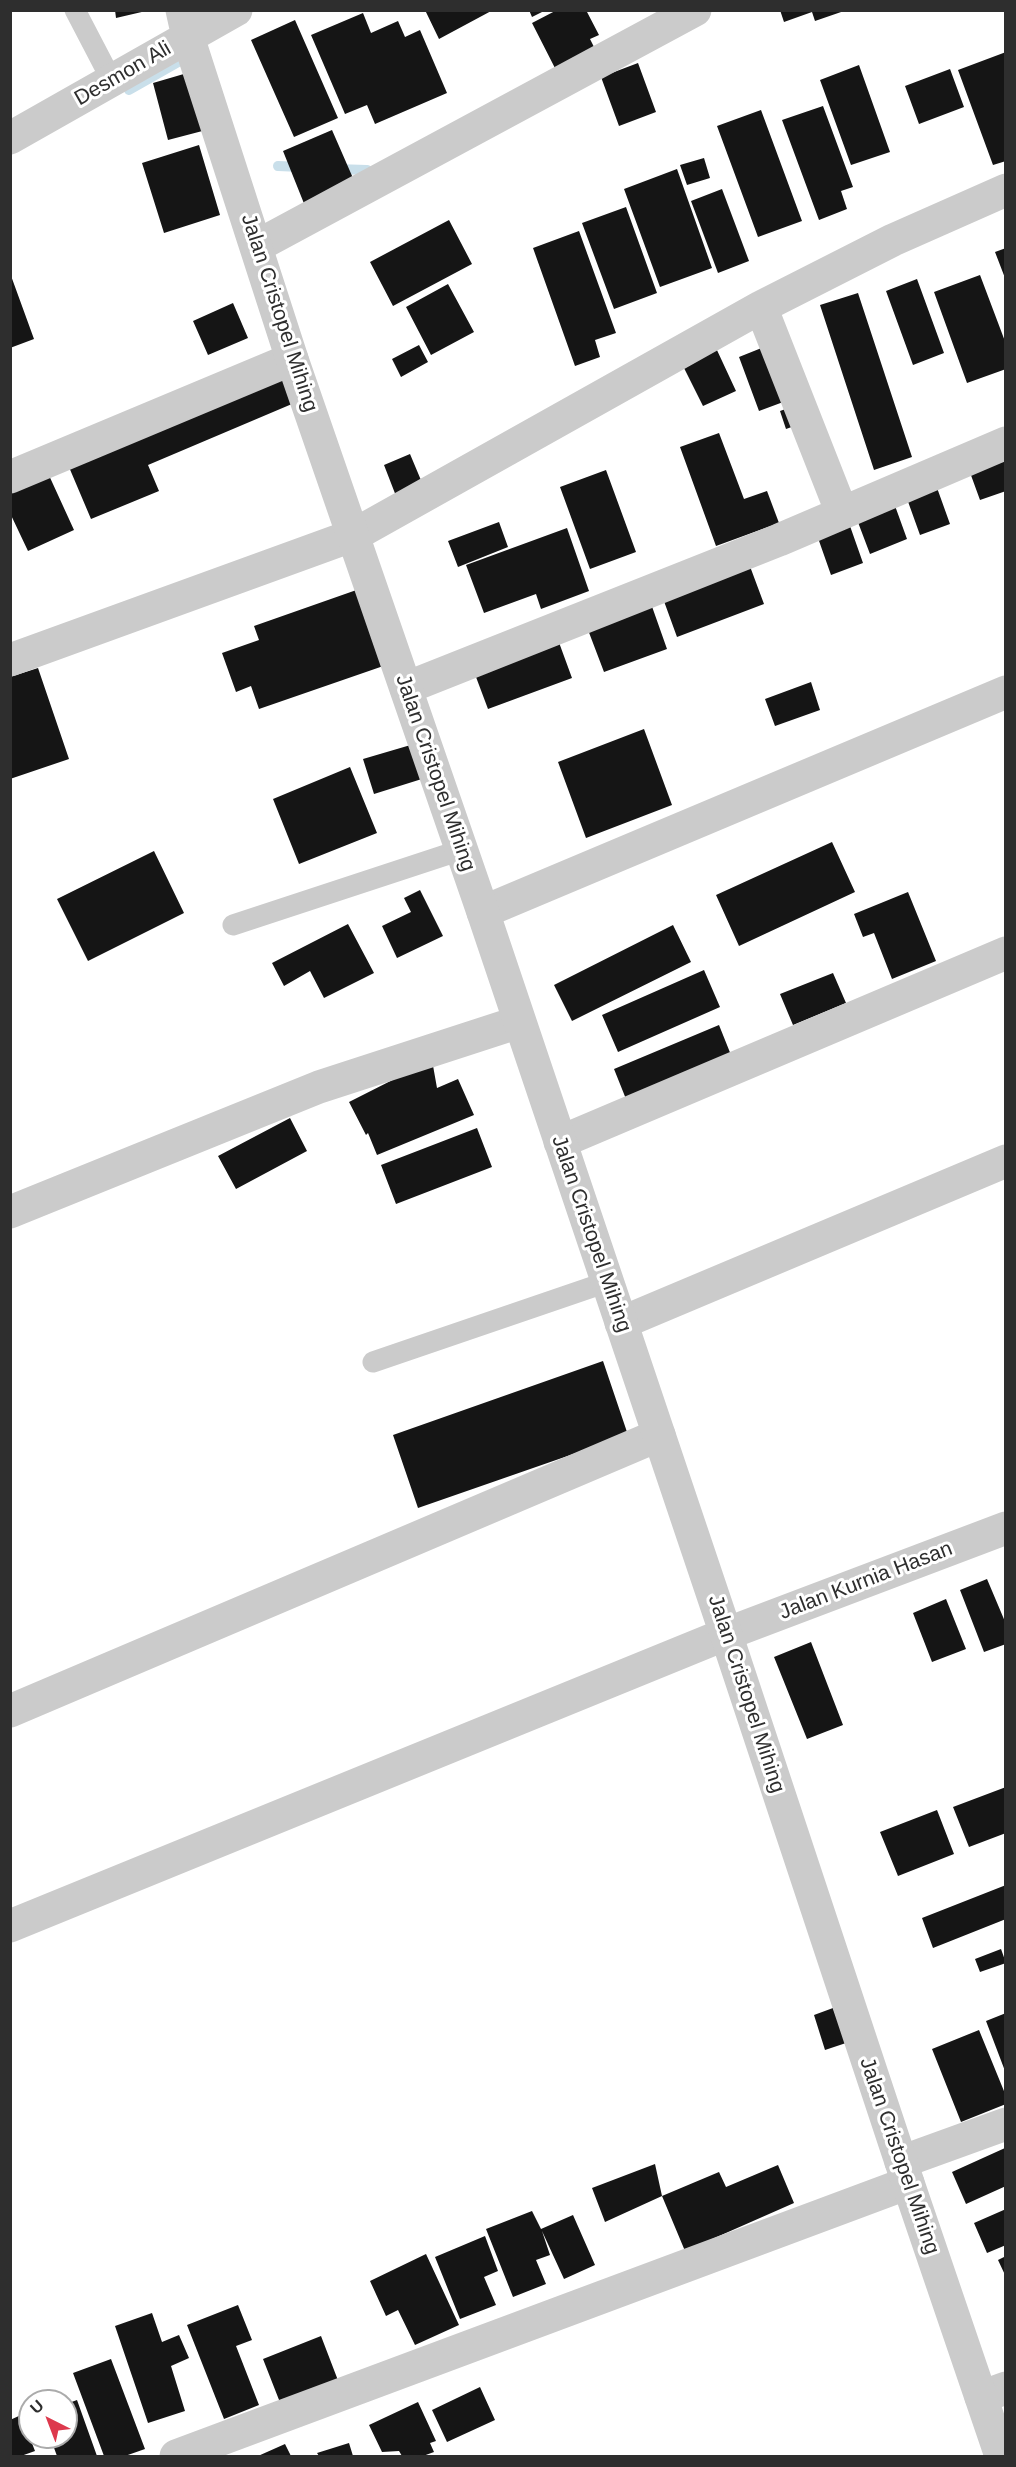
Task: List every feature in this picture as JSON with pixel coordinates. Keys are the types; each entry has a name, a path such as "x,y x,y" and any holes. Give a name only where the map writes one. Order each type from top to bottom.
{"street":[{"name":"Desmon Ali","path":"10,138 112,81 185,24 236,10"},
{"path":"257,246 695,10"},
{"name":"Jalan Cristopel Mihing","path":"185,24 292,359 608,1282 904,2173 993,2392 1001,2457"},
{"path":"10,660 354,536 762,307 893,240 1005,190"},
{"path":"762,307 842,513"},
{"path":"10,477 292,359"},
{"path":"406,688 842,513 1005,443"},
{"path":"483,912 1005,692"},
{"path":"560,1142 1005,953"},
{"path":"10,1212 318,1087 519,1022"},
{"path":"621,1323 1005,1161"},
{"path":"10,1711 659,1436"},
{"name":"Jalan Kurnia Hasan","path":"10,1926 726,1634 1005,1528"},
{"path":"176,2457 904,2173 1005,2124"}],"lane":[{"path":"75,10 112,81"},
{"path":"232,925 461,850"},
{"path":"373,1362 608,1282"}],"building":[{"path":"115,10 146,10 146,11 116,18"},
{"path":"425,10 493,10 439,39"},
{"path":"529,10 546,10 532,17"},
{"path":"557,10 586,10 599,35 590,39 594,47 558,74 532,23"},
{"path":"780,10 844,11 815,21 812,12 784,22"},
{"path":"363,13 371,33 398,21 405,37 420,30 447,93 375,124 367,105 345,114 311,35"},
{"path":"295,20 338,118 294,137 251,40"},
{"path":"1006,52 1006,161 993,165 958,70"},
{"path":"638,63 656,112 619,126 601,77"},
{"path":"859,65 890,152 851,165 820,80"},
{"path":"950,69 964,107 919,124 905,86"},
{"path":"194,71 210,129 168,140 153,83"},
{"path":"823,106 853,187 841,191 847,209 819,220 782,120"},
{"path":"761,110 802,221 758,237 717,126"},
{"path":"332,130 356,185 305,206 283,151"},
{"path":"199,145 220,215 164,233 142,163"},
{"path":"704,158 710,178 687,185 680,165"},
{"path":"677,169 712,268 660,287 624,189"},
{"path":"722,189 749,261 718,273 691,201"},
{"path":"626,207 657,293 614,309 582,223"},
{"path":"449,220 472,264 393,306 370,262"},
{"path":"579,231 616,333 595,340 600,357 575,366 533,248"},
{"path":"1006,248 1006,278 1005,278 995,252"},
{"path":"10,273 34,339 10,348"},
{"path":"980,275 1006,344 1006,369 967,383 934,292"},
{"path":"917,279 944,353 913,365 886,291"},
{"path":"448,284 474,332 431,355 406,307"},
{"path":"858,293 912,457 874,470 820,305"},
{"path":"233,303 248,338 208,355 193,321"},
{"path":"774,343 794,398 759,411 739,357"},
{"path":"419,345 428,362 401,377 392,359"},
{"path":"716,348 736,391 703,406 682,364"},
{"path":"285,367 299,401 148,465 159,491 91,519 66,460"},
{"path":"797,405 803,423 786,429 780,411"},
{"path":"719,433 744,499 767,491 779,523 716,546 680,447"},
{"path":"1006,452 1006,491 980,500 968,467"},
{"path":"410,454 423,485 396,496 384,465"},
{"path":"606,470 636,552 590,569 560,487"},
{"path":"47,471 74,530 28,551 10,513 10,487"},
{"path":"936,485 950,524 920,535 906,496"},
{"path":"894,503 907,539 870,554 856,517"},
{"path":"499,522 508,547 458,567 448,541"},
{"path":"850,526 863,563 831,575 818,538"},
{"path":"567,528 589,591 541,609 536,594 484,613 466,565"},
{"path":"748,561 764,604 677,637 661,593"},
{"path":"365,587 392,663 259,709 251,686 236,692 222,653 259,640 254,626"},
{"path":"649,598 667,649 604,672 585,622"},
{"path":"557,637 572,678 488,709 473,669"},
{"path":"38,668 69,759 10,779 10,677"},
{"path":"811,682 820,710 775,726 765,699"},
{"path":"644,729 672,805 586,838 558,762"},
{"path":"414,744 425,778 374,794 363,759"},
{"path":"350,767 377,833 299,864 273,799"},
{"path":"832,842 855,892 739,946 716,895"},
{"path":"154,851 184,913 88,961 57,899"},
{"path":"420,890 443,936 397,958 382,926 411,912 404,898"},
{"path":"908,892 936,961 892,979 874,933 863,937 854,914"},
{"path":"348,924 374,973 324,998 310,971 284,986 272,963"},
{"path":"673,925 691,962 572,1021 554,985"},
{"path":"704,970 720,1007 618,1052 602,1015"},
{"path":"833,973 846,1003 793,1025 780,994"},
{"path":"719,1025 731,1055 626,1099 614,1069"},
{"path":"432,1060 437,1088 458,1079 474,1115 377,1155 368,1133 366,1135 349,1102"},
{"path":"290,1118 307,1151 236,1189 218,1156"},
{"path":"477,1128 492,1167 396,1204 381,1165"},
{"path":"603,1361 628,1435 418,1508 393,1435"},
{"path":"987,1579 1006,1624 1006,1644 984,1652 960,1590"},
{"path":"946,1599 966,1649 932,1662 913,1613"},
{"path":"811,1642 843,1725 807,1739 774,1657"},
{"path":"1006,1787 1006,1833 969,1847 953,1807"},
{"path":"937,1810 954,1854 898,1876 880,1832"},
{"path":"1006,1885 1006,1919 933,1948 922,1918"},
{"path":"1001,1949 1006,1963 980,1972 975,1959"},
{"path":"833,2008 846,2043 825,2050 814,2015"},
{"path":"1006,2013 1006,2071 1005,2071 986,2021"},
{"path":"979,2030 1006,2096 1006,2104 961,2122 932,2049"},
{"path":"1005,2148 1006,2186 966,2204 952,2172"},
{"path":"655,2164 662,2196 605,2222 592,2188"},
{"path":"778,2165 794,2203 685,2251 662,2196 719,2172 726,2187"},
{"path":"1006,2209 1006,2245 987,2253 974,2223"},
{"path":"532,2211 541,2229 573,2215 595,2265 564,2279 542,2231 550,2255 536,2260 546,2284 513,2297 486,2229"},
{"path":"485,2236 498,2271 484,2277 496,2305 460,2319 435,2257"},
{"path":"426,2254 459,2325 415,2345 398,2310 386,2316 370,2281"},
{"path":"1006,2256 1006,2277 998,2260"},
{"path":"238,2305 252,2340 236,2346 259,2405 224,2419 187,2325"},
{"path":"152,2313 162,2342 179,2335 189,2358 171,2366 185,2411 148,2423 115,2326"},
{"path":"321,2336 339,2383 281,2405 263,2359"},
{"path":"111,2359 145,2449 125,2456 104,2456 73,2373"},
{"path":"480,2387 495,2420 447,2442 432,2410"},
{"path":"418,2402 436,2441 430,2443 434,2452 423,2456 402,2456 399,2451 382,2452 369,2425"},
{"path":"78,2403 97,2456 57,2456 54,2449 78,2449"},
{"path":"18,2416 18,2449 34,2449 35,2451 21,2456 10,2456 10,2420"},
{"path":"349,2443 353,2456 319,2456 317,2453"},
{"path":"285,2444 291,2456 258,2456"}],"waterway":[{"path":"129,90 189,56 190,58"},
{"path":"278,166 301,167"},
{"path":"335,169 367,170 369,177"}]}
